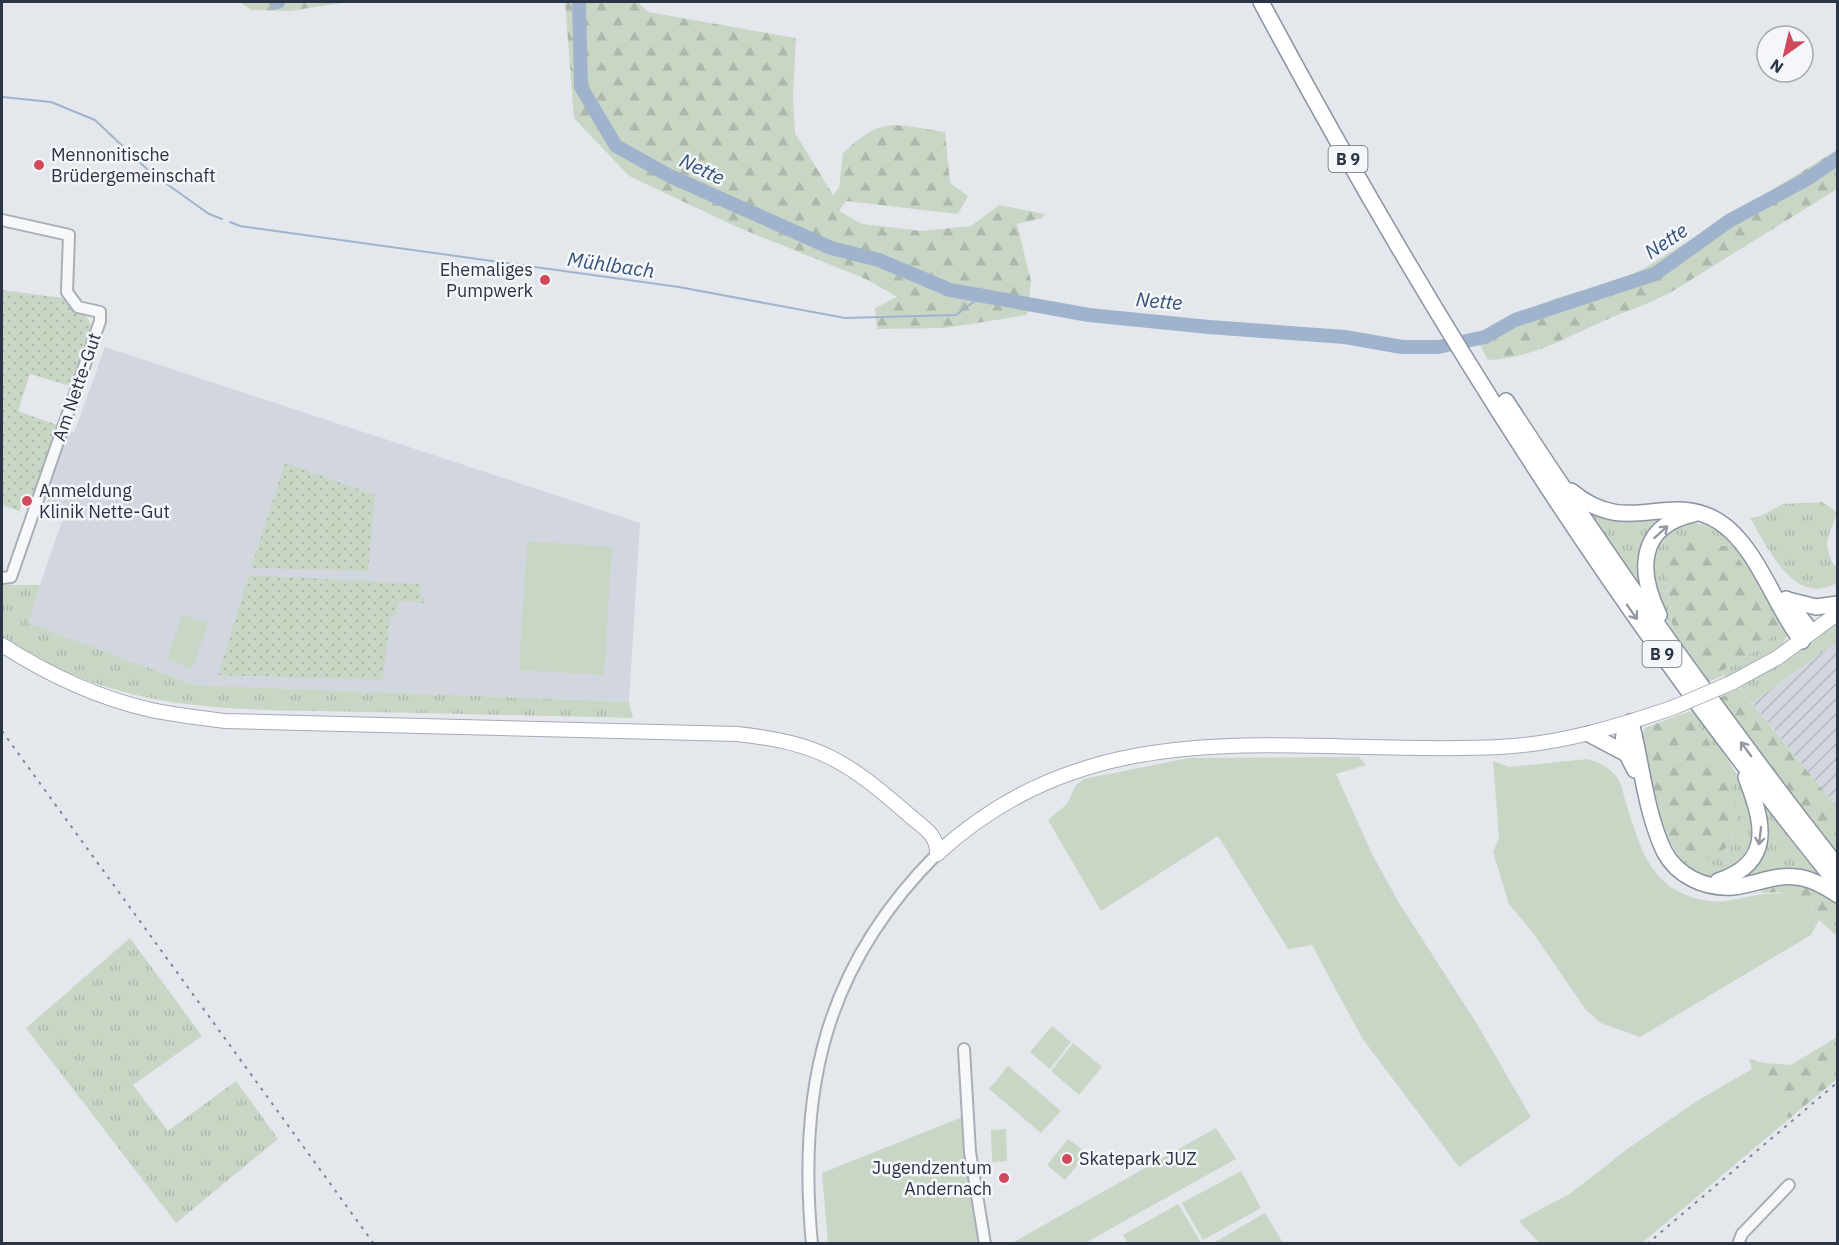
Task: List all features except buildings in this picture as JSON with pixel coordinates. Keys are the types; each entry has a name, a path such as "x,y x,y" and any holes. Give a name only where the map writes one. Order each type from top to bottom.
{"highway":[{"name":"B 9","path":"1261,2 1366,192 1444,312 1623,599 1739,760 1838,885"},
{"name":"B 9","path":"1273,2 1444,312"},
{"name":"B 9","path":"1490,385 1556,475 1632,592 1672,642 1748,753 1838,867"},
{"path":"1556,475 1583,501 1608,513 1636,514 1668,509 1697,514 1719,522 1735,536 1772,589 1802,641"},
{"path":"1672,642 1650,596 1645,579 1645,560 1650,545 1660,532 1680,519 1697,514"},
{"path":"1772,589 1786,599 1807,626 1802,641"},
{"path":"1786,599 1816,607 1838,603"},
{"path":"1631,722 1623,735 1627,754 1641,780 1668,858 1689,878 1732,887 1784,876 1798,877 1812,881 1838,895"},
{"path":"1631,722 1641,780"},
{"path":"1589,734 1609,742 1627,754"},
{"path":"1710,884 1738,875 1744,870 1754,856 1760,839 1758,809 1739,760"}],"main road":[{"path":"937,854 966,829 1003,804 1043,783 1078,769 1125,756 1193,747 1502,747 1589,734 1672,708 1731,683 1802,641 1838,613"},
{"path":"2,645 28,662 89,690 150,710 225,721 737,734 772,737 808,747 840,762 868,779 926,829 936,842 937,854"},
{"path":"908,814 937,854"},
{"path":"926,829 942,833 966,829"}],"street":[{"name":"Am Nette-Gut","path":"2,220 69,235 67,292 78,307 100,312 100,321 14,567 10,577 2,578"},
{"path":"812,1244 807,1159 809,1117 815,1075 826,1034 849,974 870,937 901,893 937,854"},
{"path":"964,1049 970,1152 985,1244"},
{"path":"1738,1244 1742,1234 1789,1185"}],"shaded area":[{"path":"105,347 640,523 629,702 194,685 27,623 62,521 47,515 51,504 47,502 53,484 49,482 66,431 74,433"},
{"path":"1837,642 1837,807 1752,703"}],"green space":[{"path":"240,2 347,2 290,11 251,10"},
{"path":"565,2 638,2 648,12 796,38 793,96 795,133 833,195 839,188 843,153 869,133 890,126 945,132 950,183 968,196 958,214 846,201 839,211 862,224 922,231 971,226 999,205 1045,214 1042,218 1017,224 1031,281 1027,315 945,328 877,329 875,308 897,297 868,280 737,227 629,176 574,118"},
{"path":"1837,150 1837,189 1678,288 1536,351 1488,360 1475,336 1556,298 1612,283 1643,269"},
{"path":"2,290 62,298 83,314 91,325 70,386 30,374 18,411 57,425 33,496 26,493 19,511 2,505"},
{"path":"285,463 375,495 368,571 251,568"},
{"path":"1822,502 1837,512 1827,542 1829,555 1837,567 1837,583 1821,588 1808,587 1795,581 1784,571 1774,559 1750,518 1761,516 1783,504"},
{"path":"1585,510 1687,512 1655,530 1642,594"},
{"path":"1688,523 1706,526 1722,534 1737,547 1761,580 1789,632 1782,646 1726,678 1721,672 1756,650 1780,628 1731,546 1714,546 1667,576 1673,631 1664,616 1652,584 1651,555 1658,542 1670,531"},
{"path":"1703,538 1714,546 1731,546 1781,628 1756,650 1722,671 1724,675 1708,682 1673,631 1667,576 1674,549"},
{"path":"527,541 612,547 604,675 519,670"},
{"path":"249,575 422,584 420,592 426,603 398,601 397,615 390,616 383,680 218,675"},
{"path":"2,585 40,585 28,623 194,685 629,702 633,718 228,708 136,695 92,682 47,663 2,637"},
{"path":"183,614 208,623 192,669 167,659"},
{"path":"1837,622 1837,642 1752,703 1739,688 1807,647"},
{"path":"1739,688 1837,807 1837,855 1719,698"},
{"path":"1695,709 1747,790 1758,827 1747,859 1717,875 1698,874 1690,869 1677,854 1664,828 1676,844 1732,838 1735,820 1730,787 1717,756 1690,711"},
{"path":"1690,711 1721,762 1733,790 1736,804 1735,829 1728,844 1721,853 1704,859 1686,852 1662,824 1642,755 1645,728"},
{"path":"1359,757 1366,765 1336,774 1373,856 1399,903 1477,1024 1531,1117 1459,1167 1362,1038 1312,945 1288,949 1218,836 1101,911 1048,820 1067,804 1075,786 1084,779 1189,758"},
{"path":"1588,759 1600,763 1617,777 1647,860 1662,880 1672,888 1691,897 1711,901 1777,893 1789,895 1800,899 1810,907 1819,920 1811,935 1640,1037 1601,1023 1586,1010 1533,933 1509,904 1493,852 1499,838 1493,761 1509,767"},
{"path":"1762,796 1823,877 1731,884 1748,870 1758,798"},
{"path":"1799,881 1837,900 1837,936 1819,920 1812,908 1779,892 1762,893 1756,885"},
{"path":"130,938 202,1036 133,1085 168,1131 236,1081 278,1139 176,1223 26,1028"},
{"path":"1052,1026 1071,1042 1050,1069 1030,1052"},
{"path":"1837,1037 1837,1079 1789,1119 1752,1069 1749,1059 1764,1063 1791,1065"},
{"path":"1073,1043 1102,1067 1079,1095 1051,1071"},
{"path":"1008,1066 1061,1111 1041,1133 989,1089"},
{"path":"1752,1069 1789,1119 1642,1243 1539,1243 1519,1221 1571,1193 1630,1147 1697,1101"},
{"path":"965,1116 982,1243 828,1243 822,1173"},
{"path":"1216,1128 1236,1159 1085,1243 1012,1243"},
{"path":"1006,1129 1007,1161 992,1162 991,1130"},
{"name":"Skatepark JUZ","path":"1068,1139 1087,1153 1065,1180 1047,1165"},
{"path":"1241,1171 1261,1208 1203,1240 1182,1203"},
{"path":"1178,1204 1200,1241 1195,1244 1128,1243 1123,1235"},
{"path":"1265,1213 1283,1243 1213,1243"}],"waterway":[{"name":"Nette","path":"579,2 581,87 616,146 670,176 831,248 879,260 950,290 1089,315 1345,337 1402,347 1438,347 1485,337 1515,320 1655,274 1729,221 1809,178 1838,158"},
{"name":"Mühlbach","path":"2,97 51,102 95,120 150,172 209,214 222,219"},
{"name":"Mühlbach","path":"230,222 240,226 679,287 845,318 956,315 983,295"}],"railway":[{"path":"2,731 374,1244"},
{"path":"1647,1244 1838,1082"}],"place":[{"name":"Mennonitische Brüdergemeinschaft","path":"39,165"},
{"name":"Ehemaliges Pumpwerk","path":"545,280"},
{"name":"Anmeldung Klinik Nette-Gut","path":"27,501"},
{"name":"Skatepark JUZ","path":"1067,1159"},
{"name":"Jugendzentum Andernach","path":"1004,1178"}]}
